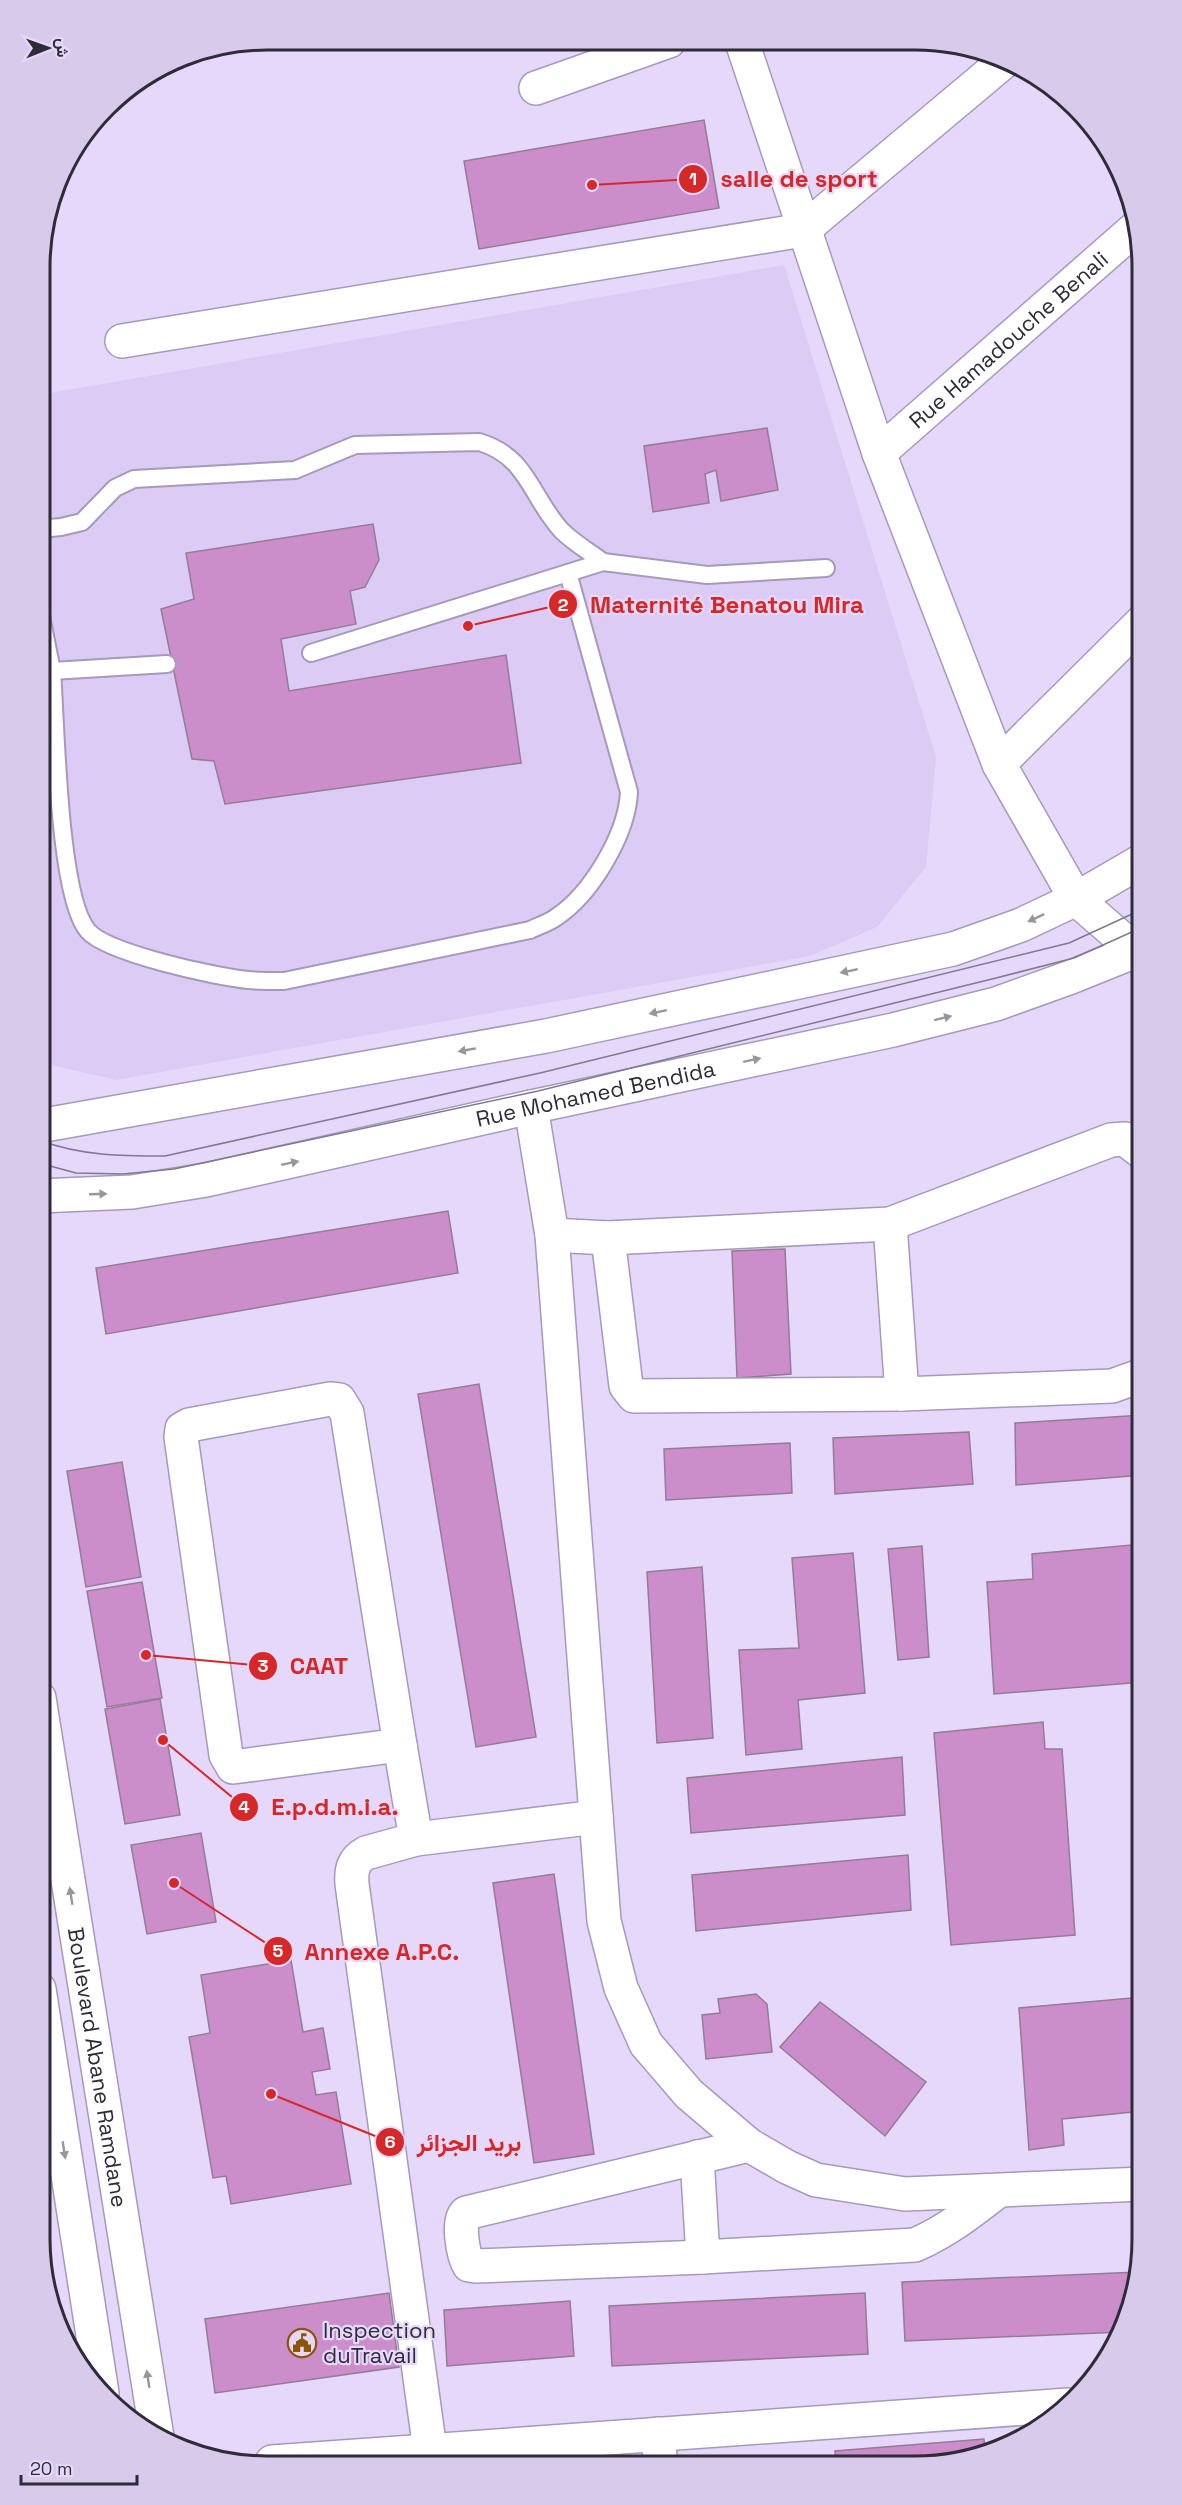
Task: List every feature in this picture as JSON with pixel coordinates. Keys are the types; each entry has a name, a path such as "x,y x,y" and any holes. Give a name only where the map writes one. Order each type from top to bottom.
{"street":[{"path":"536,88 646,50"},
{"path":"745,50 879,453 999,764 1076,899 1132,945"},
{"path":"122,341 803,230 999,66"},
{"name":"Rue Hamadouche Benali","path":"879,453 1130,233"},
{"path":"999,764 1132,632"},
{"path":"50,1124 546,1036 953,949 1021,925 1076,899 1132,866"},
{"name":"Rue Mohamed Bendida","path":"50,1196 132,1192 206,1180 531,1107 905,1027 996,1004 1132,955"},
{"path":"531,1107 552,1235 604,1921 621,1988 646,2044 689,2094 749,2145 816,2180 859,2189 905,2194 1132,2185"},
{"path":"552,1235 608,1238 890,1224 1111,1140 1125,1139 1132,1144"},
{"path":"890,1224 902,1394"},
{"path":"608,1238 626,1386 634,1396 902,1394 1112,1386 1132,1379"},
{"path":"400,1745 239,1768 230,1765 226,1755 181,1437 185,1426 330,1399 342,1404 347,1413 416,1839"},
{"name":"Boulevard Abane Ramdane","path":"50,1767 155,2424"},
{"path":"430,2450 352,1884 353,1867 360,1857 416,1839 596,1817"},
{"name":"Boulevard Abane Ramdane","path":"50,2060 100,2378"},
{"path":"749,2145 473,2210 462,2216 465,2258 469,2265 476,2266 704,2257 915,2245 938,2235 963,2219 998,2191"},
{"path":"697,2157 704,2257"},
{"path":"380,2456 430,2450 514,2454 659,2449 1053,2407"}],"lane":[{"path":"50,528 82,522 115,488 134,479 295,470 355,445 479,442 494,446 512,458 562,531 603,562"},
{"path":"311,653 603,562 707,575 826,568"},
{"path":"50,661 66,861 72,892 86,930 97,940 117,949 212,975 248,980 284,981 530,930 556,918 596,878 628,812 629,792 568,573"},
{"path":"52,671 167,664"}],"shaded area":[{"path":"784,265 936,757 926,867 877,927 810,956 116,1080 51,1065 50,393"}],"building":[{"path":"704,120 719,208 479,249 464,161"},
{"path":"767,428 778,490 721,501 716,470 705,474 709,503 653,512 644,446"},
{"path":"373,524 379,560 365,587 350,591 356,624 281,639 289,691 506,655 521,763 225,804 214,761 192,759 161,609 194,599 186,553"},
{"path":"448,1211 458,1273 106,1334 96,1268"},
{"path":"785,1249 791,1374 737,1378 732,1251"},
{"path":"479,1384 536,1737 476,1747 418,1394"},
{"path":"1132,1416 1132,1476 1016,1485 1015,1423"},
{"path":"969,1432 973,1484 835,1494 833,1438"},
{"path":"790,1443 792,1493 666,1500 664,1449"},
{"path":"122,1462 141,1577 86,1587 67,1471"},
{"path":"1132,1545 1132,1683 994,1694 987,1582 1033,1579 1032,1554"},
{"path":"922,1546 929,1657 898,1660 888,1549"},
{"path":"853,1553 865,1693 798,1700 802,1749 746,1755 739,1650 799,1648 792,1558"},
{"path":"702,1567 713,1738 657,1743 647,1572"},
{"path":"142,1582 162,1698 107,1707 87,1591"},
{"path":"160,1699 180,1815 125,1824 105,1709"},
{"path":"1043,1722 1045,1749 1062,1749 1075,1935 951,1945 934,1733"},
{"path":"902,1757 905,1815 691,1833 687,1778"},
{"path":"201,1833 216,1922 147,1934 131,1845"},
{"path":"908,1855 911,1910 696,1931 692,1875"},
{"path":"554,1874 594,2154 534,2163 493,1883"},
{"path":"291,1960 303,2032 323,2028 330,2069 312,2072 316,2095 336,2092 351,2184 231,2204 226,2176 213,2178 189,2037 210,2033 201,1975"},
{"path":"756,1994 767,2004 772,2052 706,2059 702,2015 720,2013 718,1999"},
{"path":"1132,1998 1132,2112 1062,2119 1064,2145 1029,2150 1019,2008"},
{"path":"820,2002 926,2082 885,2136 780,2047"},
{"path":"1130,2272 1121,2309 1111,2332 905,2341 902,2282"},
{"name":"Inspection duTravail","path":"389,2293 399,2367 215,2393 205,2319"},
{"path":"865,2293 868,2354 612,2366 609,2306"},
{"path":"570,2301 574,2356 447,2366 444,2310"},
{"path":"984,2439 984,2444 944,2454 916,2456 835,2456 835,2451"}],"tram line":[{"path":"50,1143 86,1152 165,1156 540,1073 1069,943 1132,914"},
{"path":"50,1166 76,1173 123,1174 174,1169 538,1091 1074,958 1132,932"}],"place":[{"name":"salle de sport","path":"592,185"},
{"name":"Maternité Benatou Mira","path":"468,626"},
{"name":"CAAT","path":"146,1655"},
{"name":"E.p.d.m.i.a.","path":"163,1740"},
{"name":"Annexe A.P.C.","path":"174,1883"},
{"name":"بريد الجزائر","path":"271,2094"},
{"name":"Inspection duTravail","path":"302,2343"}]}
